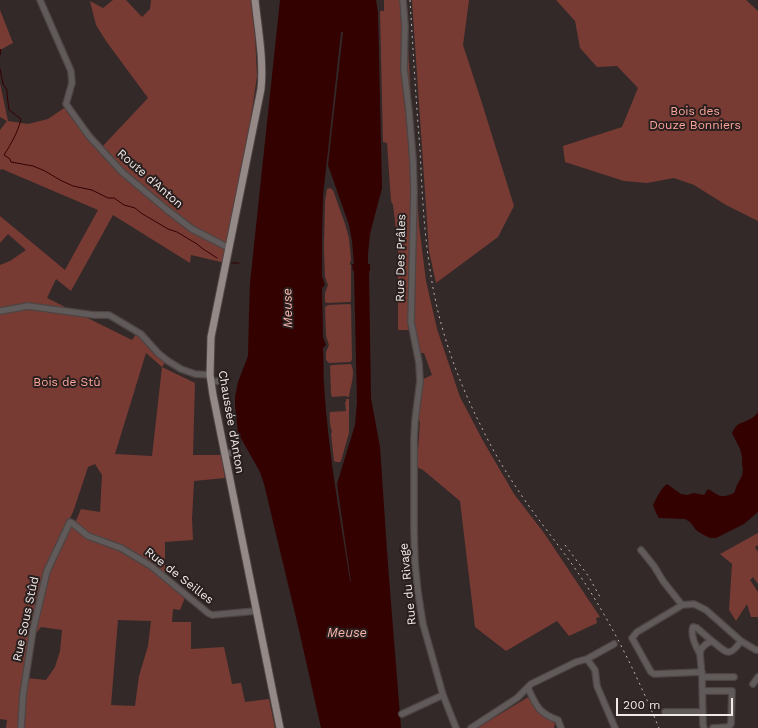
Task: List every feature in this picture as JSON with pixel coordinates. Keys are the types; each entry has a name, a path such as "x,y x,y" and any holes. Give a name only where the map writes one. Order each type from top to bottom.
{"main road":[{"name":"Chaussée d'Anton","path":"255,0 261,63 261,89 211,337 210,379 280,728"}],"street":[{"name":"Route d'Anton","path":"40,0 71,71 72,83 66,104 89,136 122,172 166,209 192,229 229,248"},
{"name":"Rue Des Prâles","path":"403,0 405,26 404,69 413,160 414,192 411,322 419,363 420,381 414,426 414,515"},
{"path":"0,311 28,306 94,315 109,315 140,334 168,362 181,369 219,381"},
{"path":"225,454 234,452"},
{"name":"Rue du Rivage","path":"414,515 415,563 423,624 443,695 456,728"},
{"name":"Rue Sous Stûd","path":"21,728 22,695 33,630 45,578 68,526 70,522 72,523"},
{"name":"Rue de Seilles","path":"72,523 88,536 121,548 151,566 212,615 256,611"},
{"path":"641,550 654,566 662,581 682,605"},
{"path":"734,677 702,674 654,674 651,672 632,638 637,632 682,605 694,604 706,610 741,641 758,650"},
{"path":"700,654 695,646 692,633 693,627 697,628 725,652 734,650 741,641"},
{"path":"704,728 700,654 701,649 706,644 712,642"},
{"path":"471,728 517,698 531,684 576,662 588,659 614,644"},
{"path":"588,659 595,670 597,686 615,728"},
{"path":"753,684 758,677"},
{"path":"528,688 537,706 544,714 558,720 561,728"},
{"path":"703,691 732,691 730,726 713,728"},
{"path":"402,714 443,695"},
{"path":"665,712 703,712"}],"green space":[{"name":"Bois de Stû","path":"113,0 126,0 142,17 150,9 151,0 251,0 257,76 250,125 226,243 191,228 229,248 225,263 191,255 190,263 113,215 71,291 56,279 47,298 132,340 137,333 166,361 162,367 195,383 193,455 221,455 225,478 194,481 192,519 193,540 165,542 165,575 150,563 129,550 86,534 75,523 81,509 100,512 102,475 95,464 88,467 73,512 68,522 87,537 119,549 161,574 186,595 180,610 173,609 172,622 191,622 191,649 224,647 232,684 241,683 245,702 269,699 275,728 6,728 7,720 0,719 0,265 10,261 26,250 8,234 0,243 0,216 65,270 98,210 2,169 0,170 0,130 7,121 0,117 0,83 8,121 28,124 48,119 67,106 89,136 101,148 148,98 96,25 90,1 103,8","holes":["146,353 162,367 152,456 115,454","118,620 151,621 148,646 139,676 135,706 111,705","41,627 62,630 60,651 55,667 46,680 27,678 25,676 29,642"]},
{"path":"384,0 405,0 419,225 426,281 437,329 460,397 482,439 514,494 544,533 600,617 596,618 597,623 569,636 557,621 506,651 475,627 460,501 423,470 417,467 420,421 416,420 421,380 432,375 424,353 417,353 413,330 398,330 398,242 393,205 391,201 387,143 383,142 380,11 384,11"},
{"path":"412,0 469,0 463,45 514,206 498,237 436,283 429,251"},
{"name":"Bois des Douze Bonniers","path":"556,0 746,0 758,11 758,221 726,205 694,185 674,178 647,183 624,181 565,162 563,146 622,127 638,88 617,66 597,67 580,48 575,21"},
{"path":"0,10 13,43 0,50"},
{"path":"330,188 333,190 349,238 351,259 350,302 325,302 325,293 328,285 325,277 325,201 327,189"},
{"path":"328,305 351,305 352,360 350,362 329,363 326,360 326,352 329,345 326,336 325,307"},
{"path":"351,364 353,376 349,397 332,397 330,366"},
{"path":"346,399 349,399 349,433 341,461 336,462 334,461 330,412 346,411"},
{"path":"758,533 758,545 755,547 758,552 758,584 753,577 750,580 758,592 758,617 751,617 747,604 736,621 729,610 732,564 720,554"},
{"path":"530,696 539,712 555,723 554,728 477,728"}],"water":[{"name":"Meuse","path":"280,0 376,0 378,13 382,188 370,234 368,254 368,264 370,264 371,398 380,447 401,728 321,728 264,484 260,472 238,433 235,397 238,382 248,356 250,283","holes":["341,32 343,32 328,165 349,225 354,264 352,264 354,271 357,402 355,425 337,484 351,582 328,434 324,380 323,348 326,345 323,337 322,288 325,285 322,276 323,196"]},
{"path":"758,412 758,512 744,524 716,538 710,538 702,534 685,519 659,518 653,505 667,484 681,494 687,495 694,493 704,495 708,489 720,496 734,493 742,476 743,469 740,449 732,433 738,425 752,418"}],"waterway":[{"path":"0,49 0,55"},
{"path":"0,69 3,84 7,90 9,110 21,119 12,142 4,155 10,159 11,162 33,166 73,186 92,190 108,198 114,198 124,205 135,208 168,229 177,232 217,258"},
{"path":"231,263 239,263"}],"railway":[{"path":"410,0 427,244 434,295 450,353 464,390 493,450 506,472 574,567 599,606 631,666 659,728"},
{"path":"565,545 589,577 600,597"}]}
